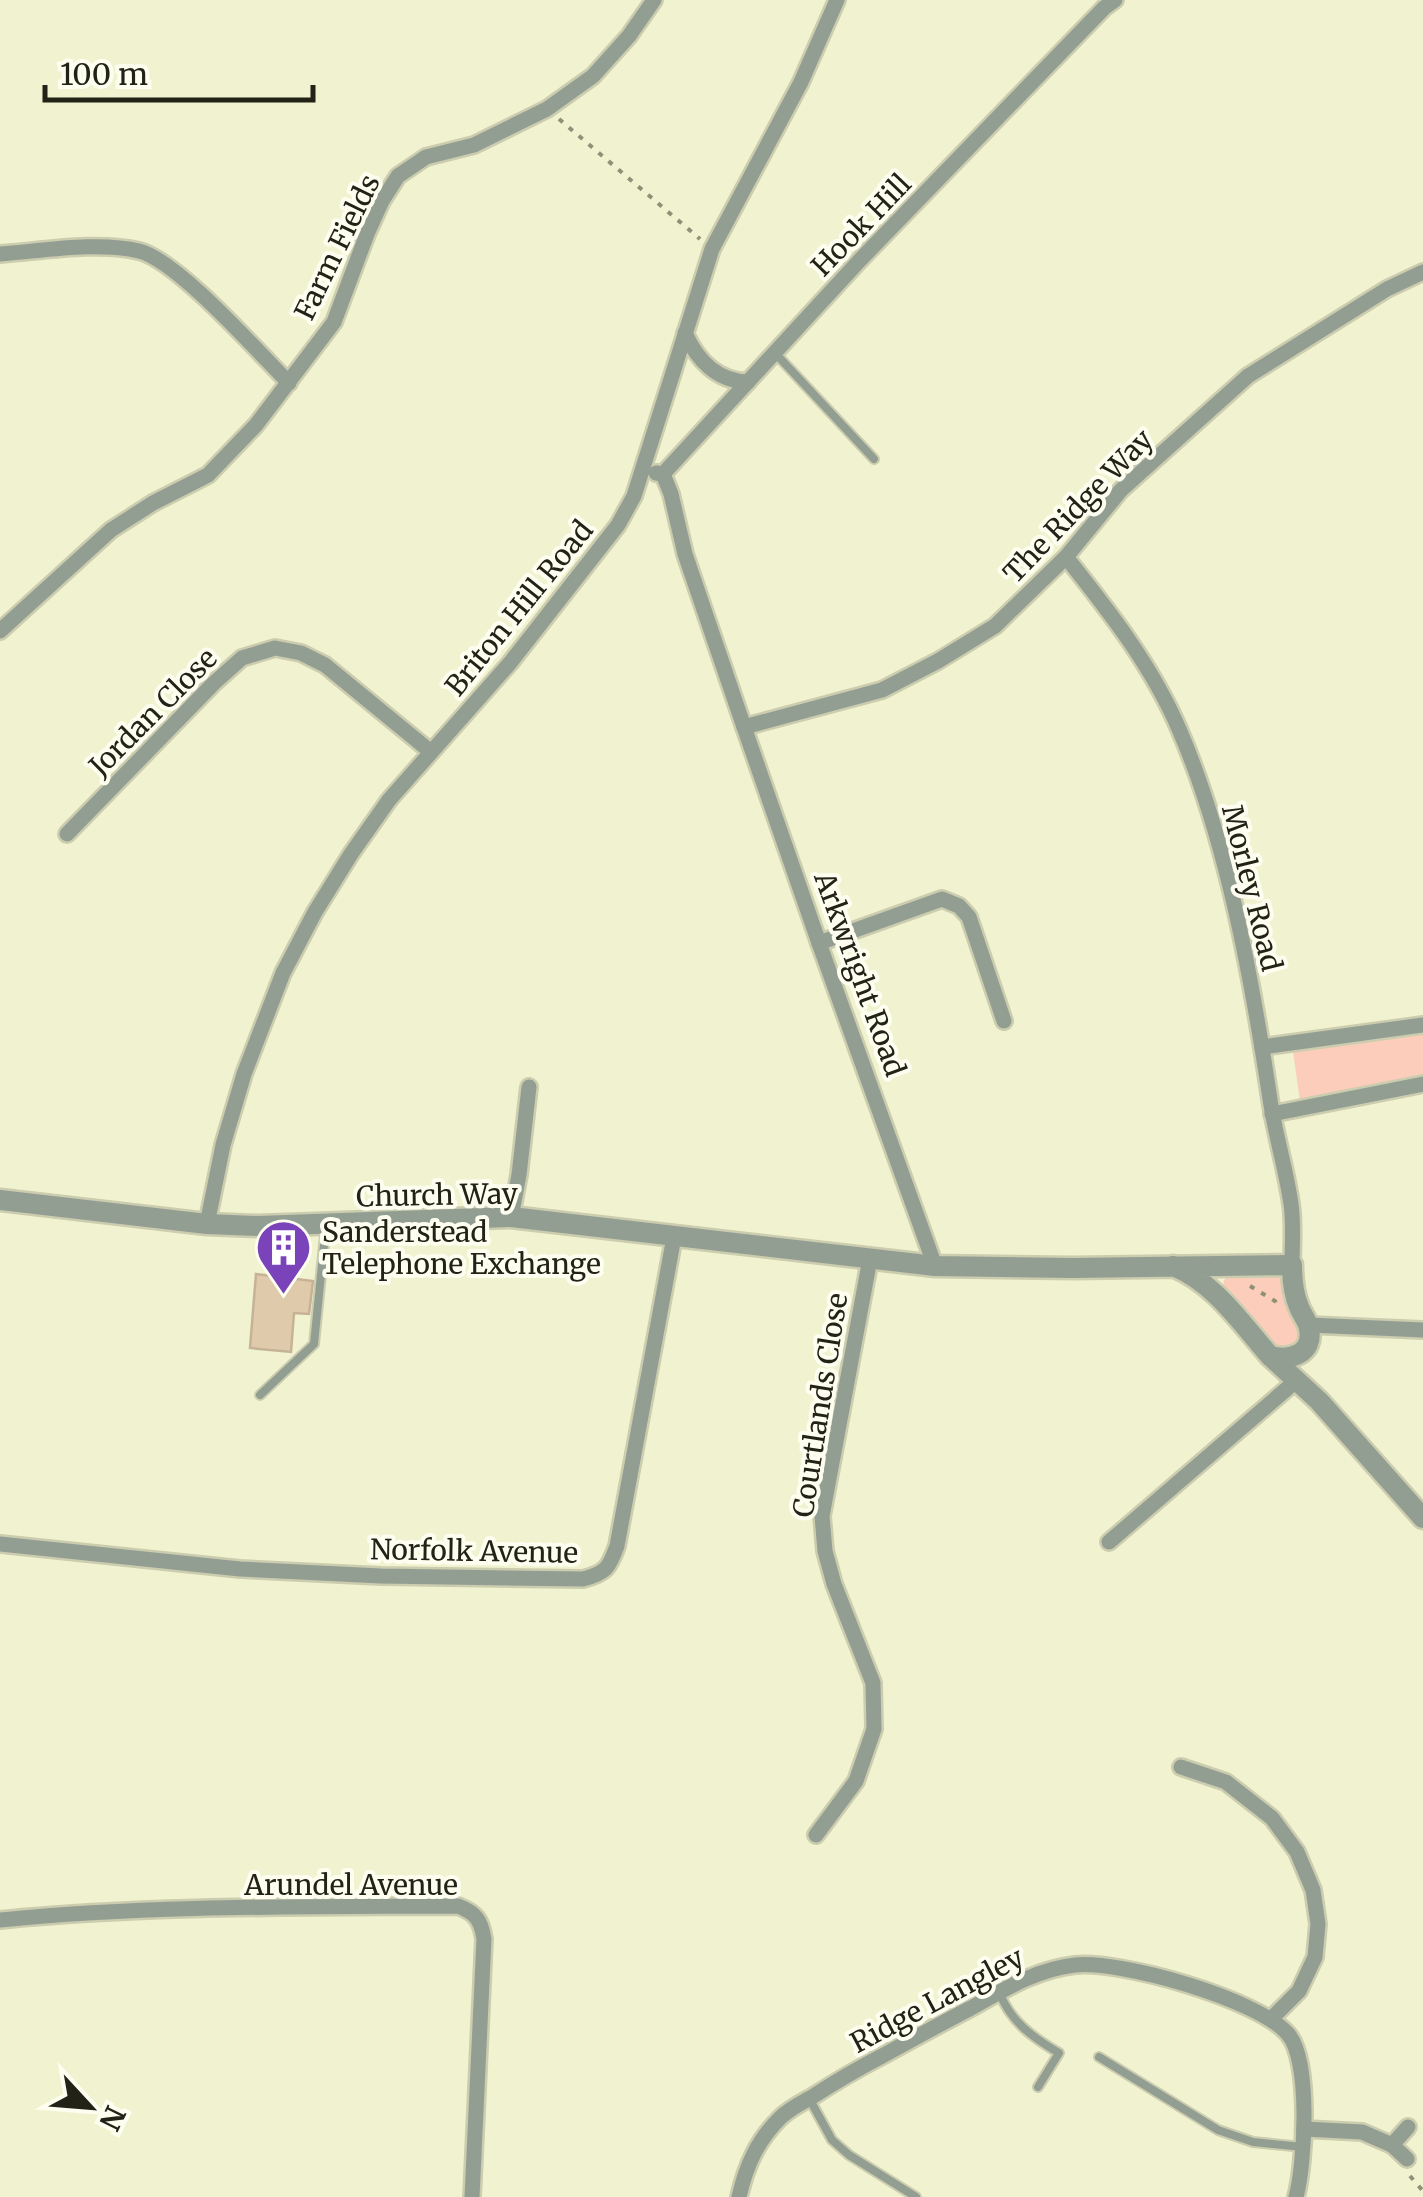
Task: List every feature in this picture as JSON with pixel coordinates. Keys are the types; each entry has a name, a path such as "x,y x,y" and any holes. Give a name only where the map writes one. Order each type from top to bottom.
{"street":[{"name":"Farm Fields","path":"0,631 111,530 208,475 256,425 334,322 367,234 398,176 426,157 474,145 547,110 592,76 630,36 654,0"},
{"name":"Briton Hill Road","path":"207,1224 223,1145 244,1074 283,972 315,912 389,800 510,663 618,524 634,496 712,249 801,82 837,0"},
{"name":"Hook Hill","path":"663,474 860,260 1115,0"},
{"path":"0,254 111,246 143,251 172,268 290,383"},
{"name":"The Ridge Way","path":"744,727 882,690 938,662 994,626 1066,557 1121,490 1248,376 1388,289 1423,272"},
{"path":"685,333 692,350 718,375 734,382 748,382"},
{"path":"642,470 663,474"},
{"name":"Arkwright Road","path":"663,474 685,554 818,943 935,1266"},
{"name":"Morley Road","path":"1066,557 1143,660 1179,729 1205,803 1226,876 1292,1206 1292,1265"},
{"name":"Jordan Close","path":"67,834 214,683 242,658 275,648 301,653 325,665 431,752"},
{"path":"818,943 942,898 959,906 969,917 1004,1021"},
{"path":"1262,1047 1423,1024"},
{"path":"1272,1114 1423,1084"},
{"path":"512,1217 529,1087"},
{"name":"Church Way","path":"0,1200 207,1224 258,1226 512,1217 935,1266"},
{"name":"Norfolk Avenue","path":"0,1544 240,1569 381,1576 583,1579 599,1575 607,1569 617,1546 674,1237"},
{"name":"Courtlands Close","path":"816,1835 856,1781 874,1729 873,1683 834,1584 825,1551 822,1516 870,1260"},
{"path":"1221,1301 1216,1286 1218,1276 1292,1265 1292,1284 1309,1329 1309,1375 1318,1401"},
{"path":"935,1266 1173,1266 1242,1273"},
{"path":"1173,1266 1198,1278 1221,1301 1423,1518"},
{"path":"1309,1329 1423,1330"},
{"path":"1270,1356 1282,1359 1305,1350 1309,1329"},
{"path":"1108,1542 1297,1380"},
{"path":"1181,1767 1226,1782 1272,1818 1298,1852 1313,1890 1318,1924 1316,1957 1298,1991 1271,2019 1290,2035 1299,2054 1304,2129 1296,2197"},
{"name":"Arundel Avenue","path":"0,1920 349,1906 458,1906 473,1912 482,1924 484,1939 472,2197"},
{"name":"Ridge Langley","path":"739,2197 745,2171 759,2142 783,2115 844,2077 1047,1970 1078,1964 1119,1968 1192,1986 1271,2019"},
{"path":"1392,2145 1408,2127"},
{"path":"1304,2129 1362,2132 1392,2145 1408,2159"}],"lane":[{"path":"775,353 874,459"},
{"path":"260,1395 314,1344 326,1225"},
{"path":"999,1992 1014,2020 1059,2053 1038,2088"},
{"path":"1099,2057 1218,2130 1253,2142 1302,2147"},
{"path":"809,2098 832,2140 916,2197"}],"path":[{"path":"547,110 712,249"},
{"path":"1242,1273 1250,1286 1309,1329"}],"shaded area":[{"path":"1423,1033 1423,1081 1300,1101 1293,1052"},
{"path":"1279,1274 1284,1299 1294,1310 1302,1345 1278,1352 1222,1291 1224,1280 1230,1275"}],"building":[{"name":"Sanderstead Telephone Exchange","path":"256,1274 313,1281 309,1314 294,1313 291,1352 250,1348"}],"place":[{"name":"Sanderstead Telephone Exchange","path":"283,1297"}]}
